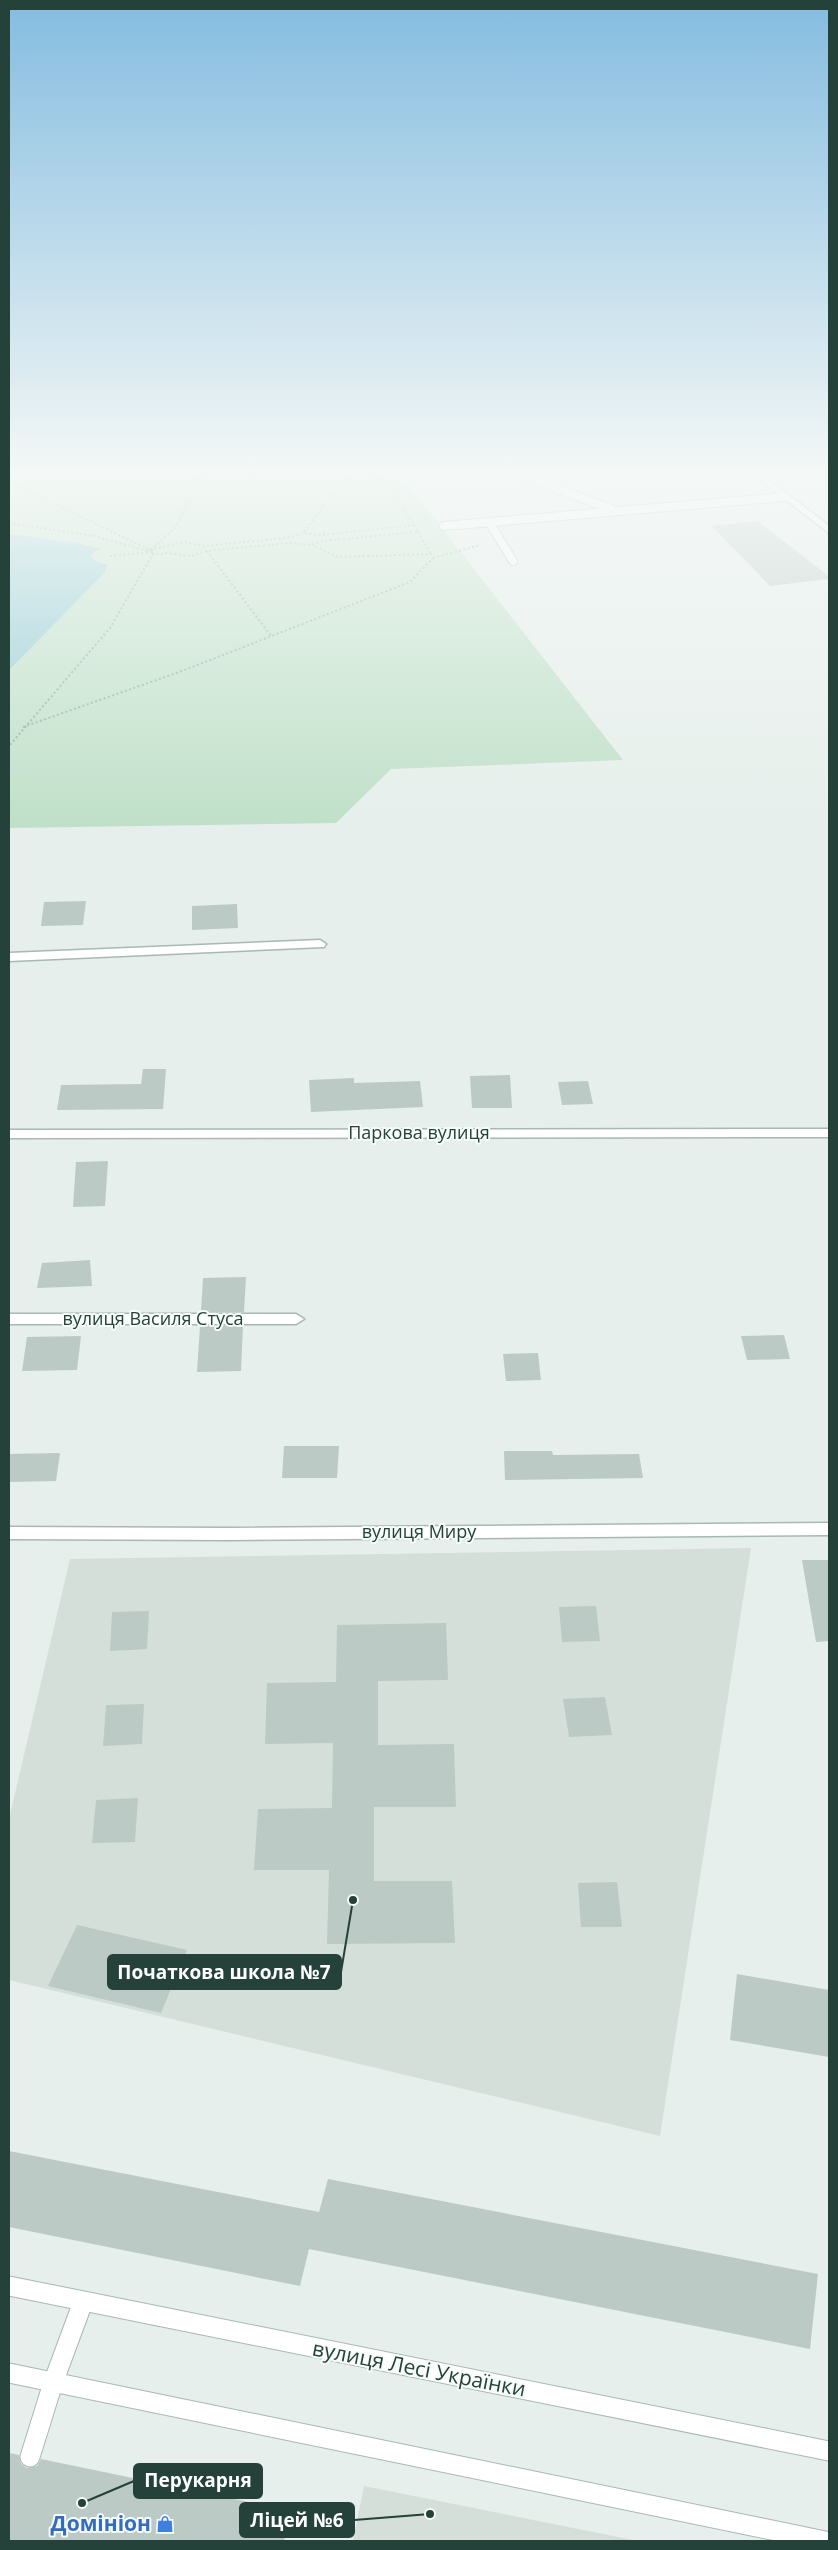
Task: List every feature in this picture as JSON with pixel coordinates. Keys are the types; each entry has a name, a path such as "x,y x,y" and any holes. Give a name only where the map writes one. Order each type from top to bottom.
{"street":[{"path":"9,957 320,944"},
{"name":"Паркова вулиця","path":"9,1134 829,1133"},
{"name":"вулиця Василя Стуса","path":"9,1319 296,1320"},
{"name":"вулиця Миру","path":"9,1533 237,1534 829,1529"}],"lane":[{"name":"вулиця Лесі Українки","path":"9,2286 829,2451"},
{"path":"30,2457 53,2383 84,2302"},
{"path":"9,2374 825,2541"}],"path":[{"path":"9,746 23,727 110,628 132,591"},
{"path":"237,591 271,636"},
{"path":"23,727 271,636 387,591"}],"shaded area":[{"path":"751,1548 660,2136 9,1980 9,1819 70,1559"},
{"path":"364,2486 638,2541 353,2541"}],"green space":[{"path":"9,591 491,591 623,760 391,769 336,823 9,828"}],"water":[{"path":"9,591 86,591 9,670"}],"building":[{"path":"86,901 83,925 41,926 44,902"},
{"path":"237,904 238,928 192,930 192,906"},
{"path":"143,1069 166,1069 163,1109 57,1110 61,1085 141,1084"},
{"path":"510,1075 512,1108 472,1108 470,1076"},
{"path":"354,1078 354,1083 420,1081 423,1107 311,1112 309,1080"},
{"path":"588,1081 593,1104 562,1105 558,1082"},
{"path":"108,1161 105,1206 73,1207 76,1162"},
{"path":"90,1260 92,1286 37,1288 42,1263"},
{"path":"246,1277 244,1312 201,1312 203,1278"},
{"path":"200,1326 243,1326 241,1371 197,1372"},
{"path":"784,1335 790,1359 747,1360 741,1336"},
{"path":"81,1336 77,1370 22,1371 27,1337"},
{"path":"538,1353 541,1380 506,1381 503,1354"},
{"path":"284,1446 339,1446 337,1478 282,1478"},
{"path":"504,1451 552,1451 553,1455 639,1454 643,1478 505,1480"},
{"path":"60,1453 56,1481 9,1482 9,1454"},
{"path":"802,1560 829,1560 829,1641 816,1642"},
{"path":"596,1606 600,1641 562,1642 559,1607"},
{"path":"149,1611 147,1649 110,1651 112,1612"},
{"path":"446,1623 448,1680 378,1681 378,1745 454,1744 456,1807 374,1807 374,1881 452,1881 455,1943 327,1944 329,1870 254,1870 258,1809 332,1808 333,1743 265,1744 267,1683 336,1682 337,1625"},
{"path":"605,1697 612,1735 569,1737 563,1699"},
{"path":"144,1704 142,1744 103,1746 106,1705"},
{"path":"138,1798 135,1842 92,1843 96,1800"},
{"path":"617,1882 622,1927 581,1927 578,1883"},
{"path":"77,1925 187,1950 161,2013 48,1986"},
{"path":"737,1974 829,1990 829,2057 730,2040"},
{"path":"9,2151 319,2212 328,2179 818,2274 810,2349 309,2249 300,2286 9,2227"},
{"path":"9,2453 19,2455 21,2464 27,2468 37,2466 41,2459 292,2511 284,2541 9,2541"}],"place":[{"name":"Початкова школа №7","path":"353,1900"},
{"name":"Перукарня","path":"82,2503"},
{"name":"Ліцей №6","path":"430,2514"},
{"name":"Домiнiон","path":"165,2524"}]}
